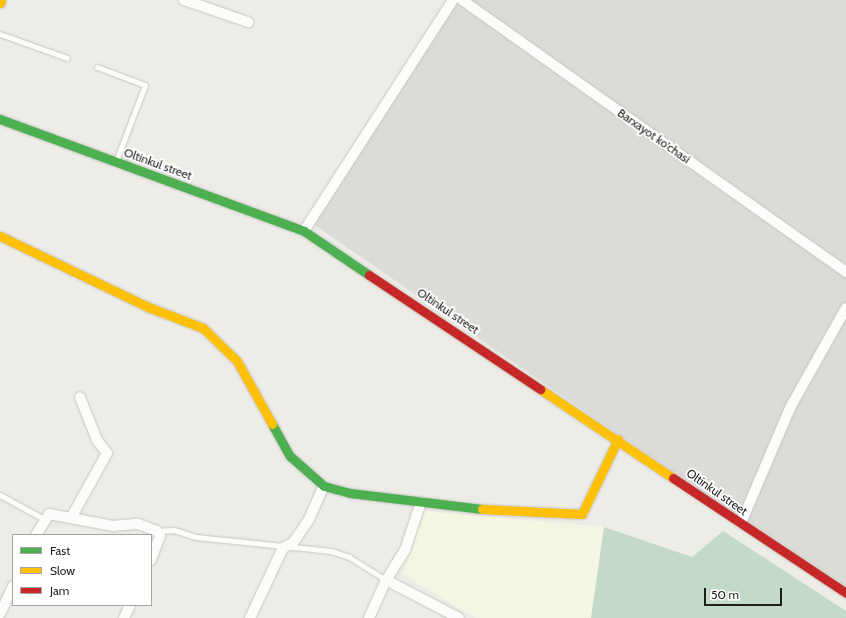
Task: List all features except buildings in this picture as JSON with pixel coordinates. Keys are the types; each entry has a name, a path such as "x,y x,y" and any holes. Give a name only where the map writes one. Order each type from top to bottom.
{"main road":[{"name":"Oltinkul street","path":"0,119 304,231 618,439 741,524 844,591"},
{"path":"0,236 148,307 203,328 237,361 290,456 324,486 350,493 468,508 582,514 618,439"}],"street":[{"path":"184,0 248,22"},
{"path":"304,231 453,0"},
{"name":"Barxayot ko'chasi","path":"462,0 846,272"},
{"path":"741,524 791,406 846,308"},
{"path":"71,518 107,453 97,440 80,397"},
{"path":"250,618 284,548 293,543 309,519 324,486"},
{"path":"369,618 386,580 405,550 421,502"},
{"path":"36,534 44,519 49,514 55,513 71,518 113,526 138,524 157,531 160,536 152,557"},
{"path":"386,580 459,618"},
{"path":"0,614 12,588"},
{"path":"124,618 130,606"}],"lane":[{"path":"0,34 67,58"},
{"path":"98,66 145,85 116,162"},
{"path":"0,495 44,519"},
{"path":"157,531 174,530 196,537 284,548 331,551 350,557 386,580"}],"shaded area":[{"path":"451,0 846,0 846,592 306,219"},
{"path":"425,511 604,527 591,618 476,618 403,574"},
{"path":"604,527 692,557 723,531 846,611 846,618 591,618"}],"traffic: fast":[{"path":"0,119 304,231 369,275"},
{"path":"272,424 290,456 324,486 350,493 482,509"}],"traffic: slow":[{"path":"0,236 148,307 203,328 237,361 272,424"},
{"path":"540,389 673,478"},
{"path":"482,509 582,514 618,439"}],"traffic: jam":[{"path":"369,275 540,389"},
{"path":"673,478 846,593"}]}
